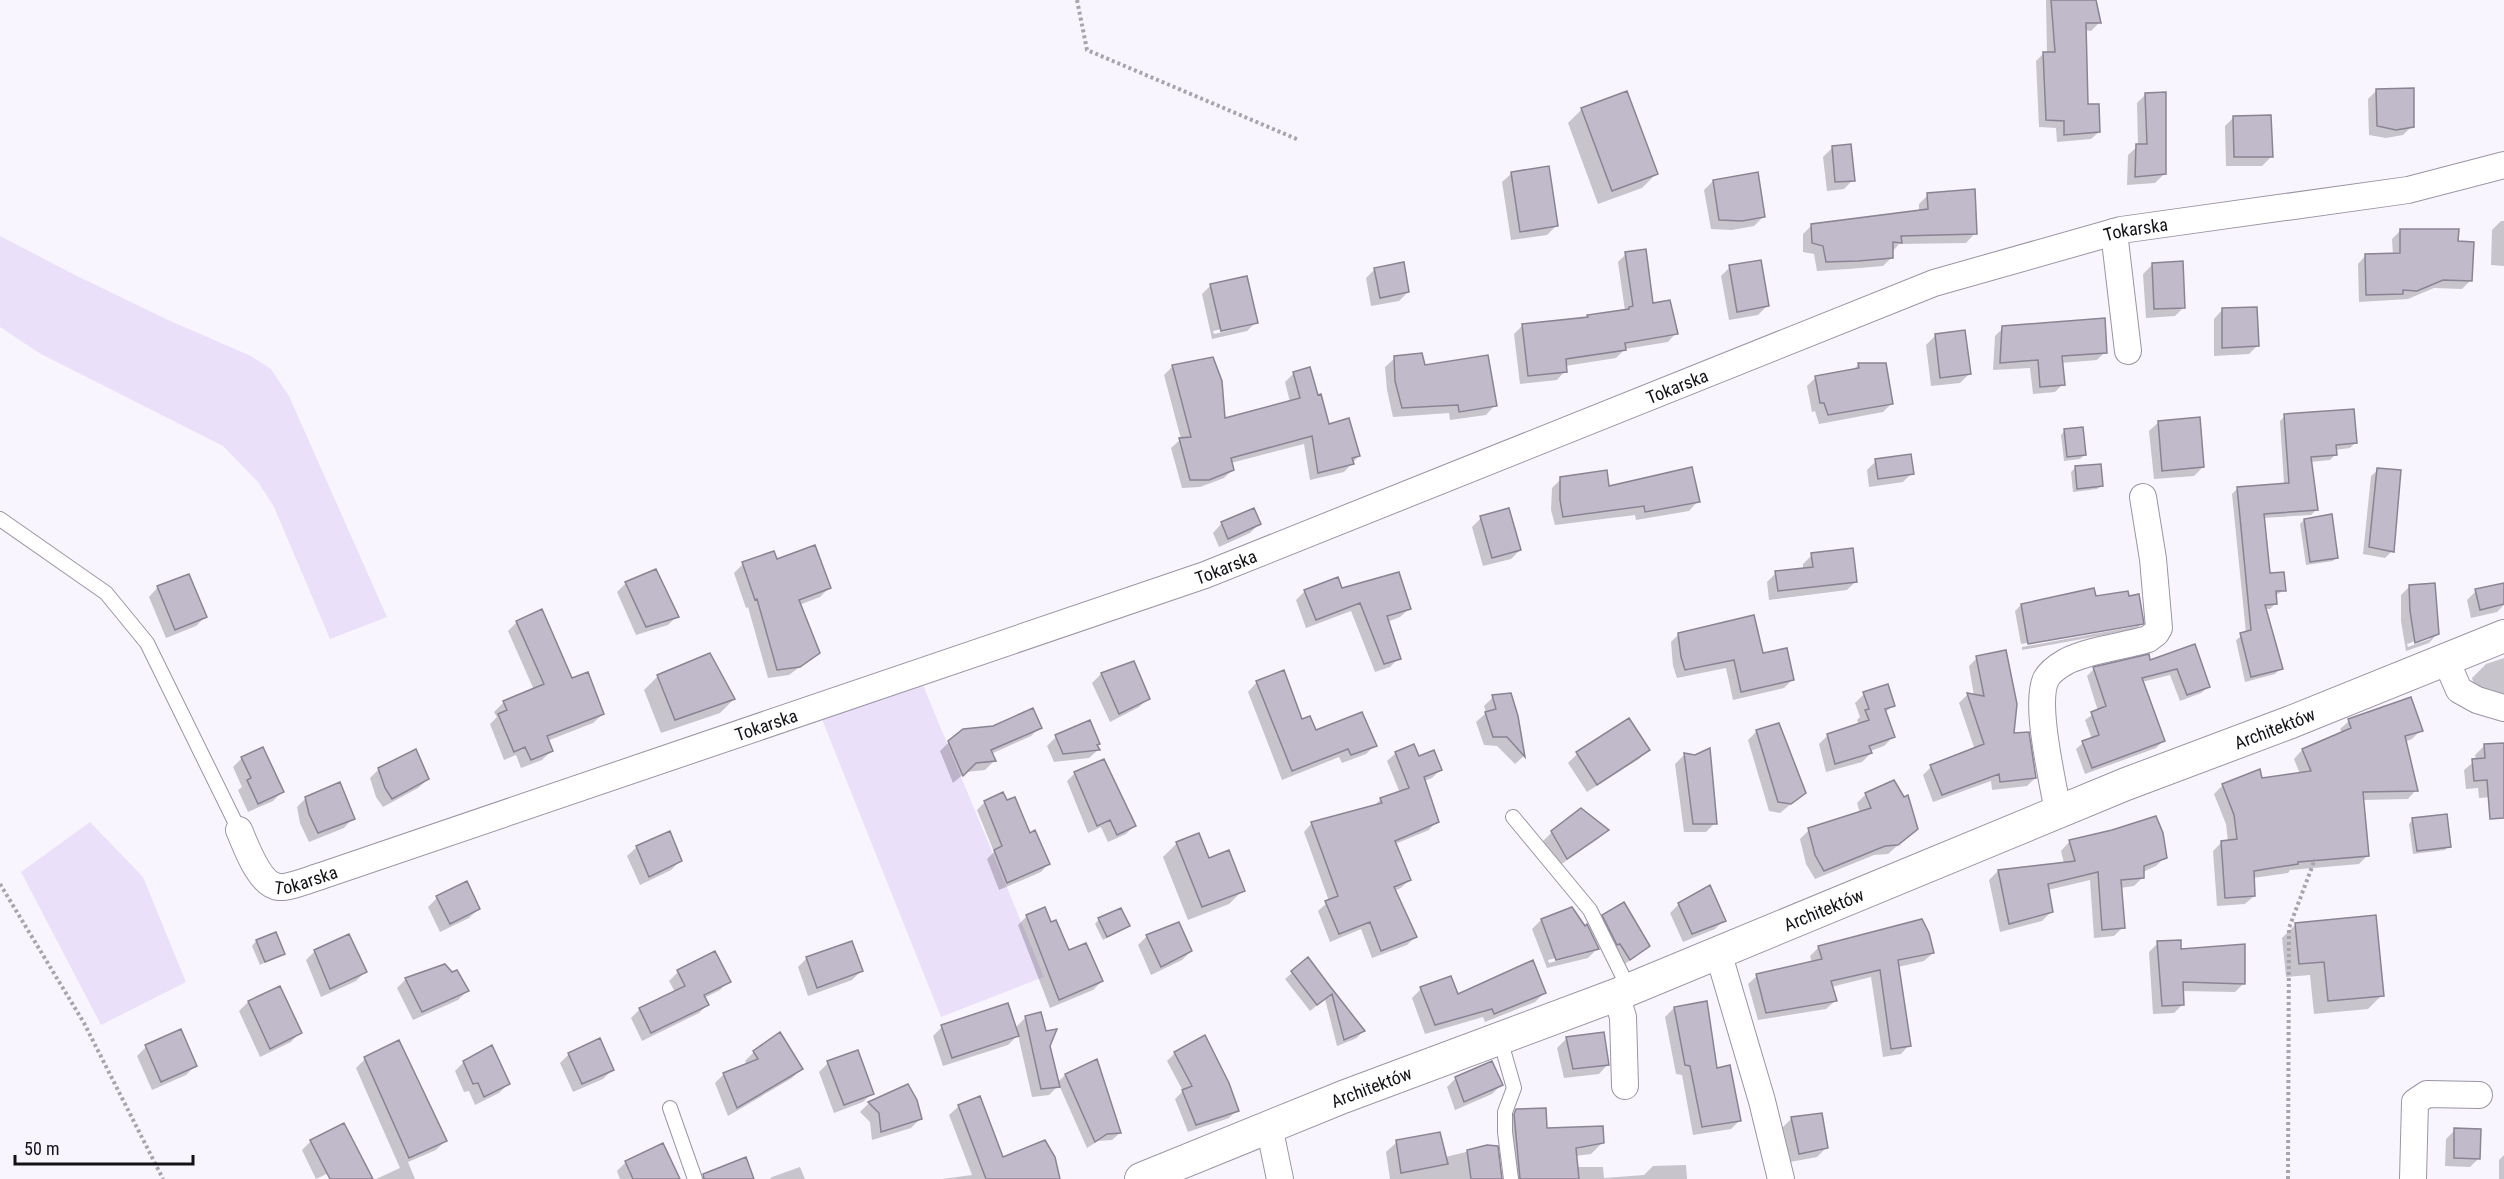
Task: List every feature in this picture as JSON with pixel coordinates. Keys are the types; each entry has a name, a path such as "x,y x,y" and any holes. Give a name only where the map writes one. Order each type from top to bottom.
{"street":[{"name":"Tokarska","path":"239,830 253,862 266,881 279,887 321,876 1165,590 1934,283 2114,232 2408,190 2504,165"},
{"path":"2114,232 2128,351"},
{"path":"2058,812 2043,718 2043,689 2046,678 2066,662 2148,639 2159,628 2143,496"},
{"name":"Architektów","path":"1141,1179 1269,1126 1622,992 2126,784 2291,722 2504,636"},
{"path":"2445,658 2459,690 2477,700 2504,708"},
{"path":"1718,952 1762,1101 1781,1179"},
{"path":"1622,992 1625,1086"},
{"path":"2412,1179 2415,1102 2427,1094 2479,1095"},
{"path":"1269,1126 1280,1179"}],"lane":[{"name":"Tokarska","path":"0,519 106,593 147,643 239,830"},
{"path":"1513,817 1590,910 1622,992"},
{"path":"1500,1039 1514,1088 1505,1112 1504,1132 1511,1179"},
{"path":"670,1108 695,1179"}],"path":[{"path":"1077,0 1087,50 1299,140"},
{"path":"2288,1179 2289,928 2315,859"},
{"path":"0,884 84,1023 163,1179"}],"shaded area":[{"path":"0,236 166,319 251,356 271,369 289,396 387,617 330,639 274,507 258,482 223,446 39,353 0,327"},
{"path":"918,673 1044,977 941,1017 817,707"},
{"path":"90,822 143,877 186,982 101,1025 21,872"}],"building":[{"path":"2051,0 2096,0 2101,23 2086,23 2088,104 2099,104 2100,132 2064,135 2064,121 2046,120 2043,52 2055,52"},
{"path":"2414,88 2414,127 2396,130 2377,126 2376,89"},
{"path":"1627,91 1658,174 1612,191 1581,108"},
{"path":"2166,92 2166,174 2135,177 2136,144 2147,144 2145,93"},
{"path":"2271,115 2273,157 2234,157 2233,116"},
{"path":"1851,144 1855,181 1835,182 1832,146"},
{"path":"1549,166 1558,226 1520,232 1511,172"},
{"path":"1758,172 1765,217 1742,221 1719,220 1713,180"},
{"path":"1975,189 1977,234 1901,236 1902,243 1893,242 1893,258 1858,261 1826,262 1823,246 1812,243 1811,224 1928,209 1927,193"},
{"path":"2400,229 2459,229 2458,241 2474,242 2472,281 2443,280 2417,291 2403,290 2403,294 2366,295 2365,254 2400,253"},
{"path":"1646,249 1653,303 1670,300 1678,334 1625,343 1626,350 1566,359 1567,372 1528,376 1522,324 1588,317 1587,315 1629,309 1633,306 1625,252"},
{"path":"1761,260 1769,306 1737,312 1729,265"},
{"path":"2183,261 2185,308 2154,309 2152,263"},
{"path":"1404,262 1409,292 1380,298 1374,268"},
{"path":"1247,276 1258,323 1221,331 1210,284"},
{"path":"2257,307 2259,346 2222,348 2222,308"},
{"path":"2105,318 2107,353 2062,356 2065,385 2040,387 2038,360 2000,363 2002,326"},
{"path":"1965,330 1971,374 1940,378 1935,334"},
{"path":"1422,353 1425,365 1488,355 1497,406 1459,412 1458,405 1402,408 1395,381 1394,356"},
{"path":"1213,357 1222,381 1225,418 1300,398 1293,372 1310,367 1318,395 1321,394 1329,424 1349,418 1360,456 1352,458 1354,464 1318,473 1312,436 1231,458 1234,470 1209,480 1190,480 1179,438 1191,437 1172,365"},
{"path":"1858,363 1886,363 1893,404 1828,415 1824,403 1820,403 1815,376 1859,368"},
{"path":"2354,409 2357,443 2336,445 2337,455 2311,457 2318,510 2264,514 2270,573 2284,572 2286,591 2276,591 2277,604 2265,605 2283,669 2251,677 2240,633 2251,630 2237,487 2289,483 2284,414"},
{"path":"2200,417 2204,467 2162,471 2158,421"},
{"path":"2083,427 2086,455 2067,457 2064,429"},
{"path":"1911,454 1914,474 1878,479 1875,459"},
{"path":"2101,464 2103,486 2077,489 2075,466"},
{"path":"1692,467 1700,502 1645,512 1644,506 1563,517 1560,477 1607,470 1609,486"},
{"path":"2377,468 2401,470 2394,552 2369,547"},
{"path":"1254,508 1261,524 1228,539 1221,522"},
{"path":"1509,508 1521,550 1492,558 1480,516"},
{"path":"2332,514 2338,558 2310,562 2304,519"},
{"path":"815,545 831,588 799,600 820,653 800,667 777,670 757,599 755,600 742,562 774,551 777,559"},
{"path":"1853,548 1857,582 1778,591 1775,571 1813,567 1811,553"},
{"path":"656,569 679,617 646,627 625,582"},
{"path":"1399,572 1411,609 1387,616 1401,659 1384,664 1360,603 1316,620 1304,590 1338,577 1342,588"},
{"path":"189,574 207,617 175,630 157,586"},
{"path":"2435,583 2439,634 2415,643 2409,585"},
{"path":"2504,583 2504,604 2480,610 2475,589"},
{"path":"2094,588 2096,596 2128,591 2129,596 2139,594 2144,624 2028,644 2021,604"},
{"path":"542,609 572,678 588,672 604,714 547,736 553,751 531,760 525,747 514,752 498,714 507,710 503,701 544,684 516,621"},
{"path":"1754,615 1763,653 1787,648 1794,680 1741,692 1734,660 1685,670 1678,633"},
{"path":"2195,644 2210,687 2187,695 2177,669 2142,678 2165,741 2092,768 2082,741 2099,735 2091,712 2106,706 2093,667 2149,654 2150,660"},
{"path":"2006,650 2017,704 2014,733 2029,732 2036,778 2000,782 1999,774 1942,795 1930,765 1984,744 1967,693 1984,696 1976,656"},
{"path":"710,653 735,699 675,720 657,675"},
{"path":"1134,661 1150,699 1119,714 1101,673"},
{"path":"1284,670 1302,719 1310,716 1316,730 1362,712 1377,746 1351,755 1348,749 1292,771 1256,681"},
{"path":"1888,684 1895,706 1885,709 1895,737 1869,746 1872,753 1835,764 1827,734 1869,720 1865,710 1869,709 1863,692"},
{"path":"1511,693 1518,716 1525,757 1507,737 1493,737 1485,712 1496,709 1492,695"},
{"path":"2411,697 2423,731 2405,736 2418,791 2363,792 2369,856 2298,862 2298,864 2254,871 2255,896 2225,898 2221,841 2237,839 2234,815 2222,784 2260,769 2262,778 2311,771 2302,749 2351,728 2348,719"},
{"path":"1033,708 1042,728 991,750 996,761 976,763 963,776 948,741 963,729 993,726"},
{"path":"1629,718 1650,750 1597,785 1576,752"},
{"path":"1090,720 1100,744 1097,745 1100,750 1063,754 1055,735"},
{"path":"1779,723 1806,793 1791,804 1778,802 1756,730"},
{"path":"2504,743 2504,818 2490,819 2487,780 2474,781 2472,759 2485,758 2484,744"},
{"path":"1414,744 1419,756 1434,750 1442,770 1424,777 1439,822 1395,841 1411,880 1394,887 1417,937 1381,951 1370,922 1339,934 1325,901 1338,896 1311,822 1382,803 1380,798 1409,788 1395,752"},
{"path":"263,747 284,792 258,804 247,780 251,778 241,757"},
{"path":"1710,748 1717,824 1693,824 1684,753 1695,755"},
{"path":"416,749 429,779 392,799 385,788 378,768"},
{"path":"1104,759 1136,826 1117,835 1110,820 1097,826 1074,772"},
{"path":"1894,780 1904,797 1908,795 1918,829 1898,845 1885,846 1824,871 1815,855 1808,828 1871,808 1865,793"},
{"path":"340,782 355,819 318,833 309,814 305,797"},
{"path":"1003,792 1007,800 1015,797 1030,833 1035,830 1050,864 1007,883 994,850 1002,846 984,801"},
{"path":"1581,808 1609,830 1567,859 1551,831"},
{"path":"2447,814 2451,847 2417,851 2412,818"},
{"path":"2156,816 2163,833 2167,858 2144,866 2144,878 2121,880 2125,928 2102,930 2098,872 2048,884 2053,912 2009,924 1998,870 2075,861 2069,840"},
{"path":"670,831 682,861 649,877 636,846"},
{"path":"1199,833 1209,858 1229,850 1245,891 1202,907 1176,842"},
{"path":"467,881 480,909 450,924 436,896"},
{"path":"1710,885 1726,921 1692,934 1678,903"},
{"path":"1624,902 1650,946 1630,960 1620,944 1617,945 1602,915"},
{"path":"1045,907 1051,922 1056,920 1069,950 1086,943 1103,981 1059,1000 1026,915"},
{"path":"1572,907 1585,926 1587,924 1599,949 1556,960 1541,919"},
{"path":"1121,908 1130,926 1107,937 1098,918"},
{"path":"2376,915 2384,996 2328,1001 2324,962 2299,964 2295,923"},
{"path":"1922,919 1929,933 1934,953 1898,960 1911,1046 1891,1049 1880,970 1831,981 1837,1001 1766,1013 1756,974 1822,959 1818,946"},
{"path":"1179,922 1192,951 1161,967 1146,935"},
{"path":"276,932 285,954 265,962 256,940"},
{"path":"349,934 367,972 330,989 314,950"},
{"path":"2181,940 2181,949 2245,944 2245,984 2183,982 2184,1005 2162,1006 2157,941"},
{"path":"852,941 863,971 817,988 806,957"},
{"path":"715,951 731,982 704,995 709,1005 651,1033 639,1008 685,986 677,970"},
{"path":"1308,957 1365,1031 1344,1040 1332,994 1317,1005 1291,971"},
{"path":"1533,960 1546,993 1494,1014 1492,1009 1435,1025 1420,987 1451,976 1458,994"},
{"path":"445,964 452,972 457,970 469,991 422,1012 405,978"},
{"path":"280,986 302,1033 270,1049 248,1001"},
{"path":"1707,1001 1717,1068 1730,1065 1741,1121 1702,1127 1690,1066 1685,1065 1674,1007"},
{"path":"1008,1003 1019,1036 952,1058 941,1025"},
{"path":"1041,1012 1046,1031 1057,1029 1050,1046 1060,1087 1041,1089 1025,1016"},
{"path":"181,1029 197,1066 161,1082 145,1045"},
{"path":"780,1032 803,1069 737,1108 723,1073 758,1059 753,1051"},
{"path":"1604,1032 1609,1065 1573,1069 1566,1037"},
{"path":"1205,1035 1229,1083 1239,1111 1196,1125 1182,1090 1192,1086 1174,1052"},
{"path":"600,1038 614,1070 582,1084 568,1053"},
{"path":"399,1040 447,1141 409,1158 364,1057"},
{"path":"492,1045 510,1084 484,1097 478,1083 473,1084 463,1061"},
{"path":"858,1050 874,1094 844,1105 827,1061"},
{"path":"1097,1059 1121,1133 1107,1134 1095,1142 1065,1074"},
{"path":"1492,1061 1503,1085 1464,1102 1455,1077"},
{"path":"908,1084 917,1100 922,1119 881,1132 879,1113 868,1102"},
{"path":"980,1096 1003,1157 1045,1140 1055,1157 1060,1179 986,1179 958,1105"},
{"path":"1546,1108 1547,1128 1603,1126 1604,1143 1576,1148 1579,1179 1520,1179 1514,1114 1516,1109"},
{"path":"1822,1113 1828,1148 1799,1154 1791,1117"},
{"path":"344,1123 373,1179 330,1179 310,1140"},
{"path":"2454,1128 2481,1129 2480,1159 2454,1158"},
{"path":"1440,1132 1448,1164 1401,1173 1396,1140"},
{"path":"663,1143 680,1179 633,1179 625,1161"},
{"path":"1487,1145 1498,1146 1502,1179 1471,1179 1467,1150"},
{"path":"746,1157 754,1179 704,1179 703,1174"}]}
